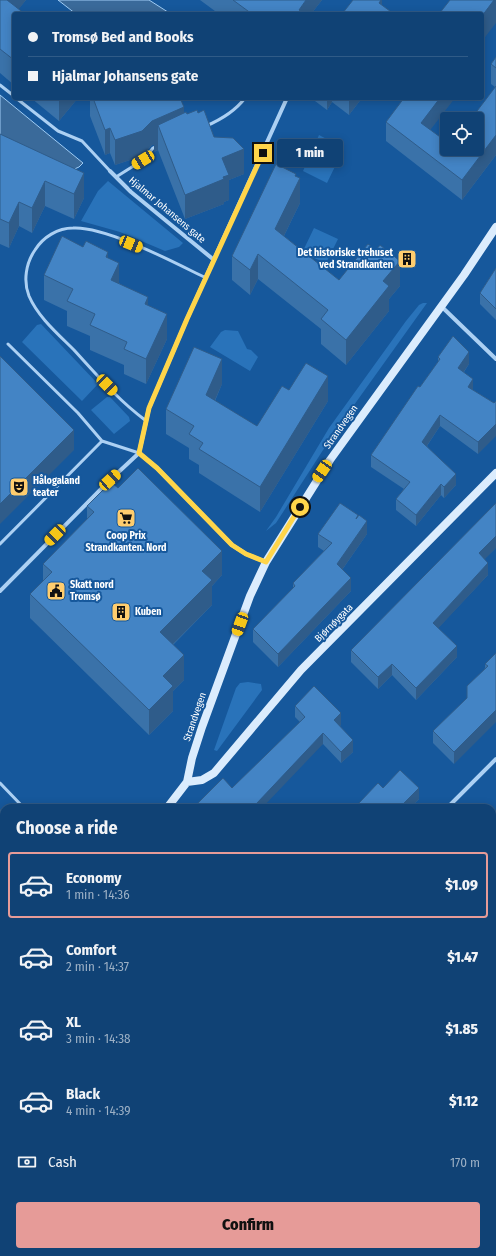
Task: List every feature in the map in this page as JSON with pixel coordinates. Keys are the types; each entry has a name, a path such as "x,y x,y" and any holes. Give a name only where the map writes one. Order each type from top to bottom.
{"street":[{"path":"0,591 110,480 139,453 145,420 206,278 286,100"},
{"name":"Hjalmar Johansens gate","path":"110,171 131,192 214,260"},
{"name":"Strandvegen","path":"170,804 187,782 192,758 202,728 248,603 266,562 330,460 496,227"},
{"path":"441,306 496,359"},
{"path":"139,453 157,468 232,545 246,554 266,562"},
{"name":"Bjørnøygata","path":"187,782 202,780 214,773 301,670 496,473"},
{"path":"451,804 496,759"}],"lane":[{"path":"0,85 12,95"},
{"path":"19,100 58,131 82,141 110,171"},
{"path":"203,127 215,122 243,100"},
{"path":"116,177 143,160 153,148 158,145"},
{"path":"145,420 132,410 107,385 54,329 36,307 29,296 26,286 26,275 31,256 38,246 49,236 65,228 80,228 99,232 131,244 166,258 206,278"},
{"path":"8,344 78,413 102,441 139,453"},
{"path":"0,544 102,441"},
{"path":"0,783 20,804"}],"shaded area":[{"path":"58,0 149,0 168,12 73,12"},
{"path":"0,95 83,163 79,167 72,170 0,142"},
{"path":"319,135 344,148 327,183 303,171"},
{"path":"108,181 183,243 179,247 165,251 120,232 81,221 98,191"},
{"path":"314,228 338,239 326,263 302,253"},
{"path":"427,303 334,433 276,523 266,531 276,517 329,428 406,321 419,305"},
{"path":"41,324 98,384 82,401 22,342 37,325"},
{"path":"225,330 238,331 247,349 251,350 258,357 250,371 210,347 221,332"},
{"path":"107,397 110,397 129,417 130,421 114,434 91,410"},
{"path":"248,682 261,684 262,690 217,751 214,750 236,688 240,683"}],"building":[{"path":"0,0 7,0 22,12 12,12 12,58 0,49"},
{"path":"233,0 306,0 299,10 302,12 249,12"},
{"path":"353,0 381,0 379,3 391,12 344,12"},
{"path":"450,0 494,0 484,13 484,12 441,12"},
{"path":"496,57 496,68 491,64"},
{"path":"496,86 496,135 484,151 484,112 476,112"},
{"path":"94,100 181,100 184,107 152,121 142,131 115,140 110,128 105,130"},
{"path":"402,100 438,100 421,123 440,137 440,156 480,156 462,180 386,122"},
{"path":"197,110 198,113 204,110 214,137 233,138 244,149 222,158 229,175 223,177 224,179 185,195 158,125 186,112 187,114"},
{"path":"0,134 84,173 74,194 45,181 32,208 19,202 9,223 0,219"},
{"path":"276,164 296,174 295,176 300,178 275,229 339,280 368,244 376,250 380,245 400,261 383,281 389,286 346,340 321,319 328,310 258,254 250,270 232,256"},
{"path":"62,236 83,247 86,241 108,252 106,257 119,263 111,280 148,297 145,304 167,314 146,359 124,349 127,342 90,325 95,314 67,301 73,289 44,275"},
{"path":"496,268 496,309 480,293"},
{"path":"453,336 469,352 458,368 473,379 468,387 494,403 496,401 496,424 478,442 440,415 422,442 456,474 444,487 441,484 416,515 396,499 410,482 371,455 418,386 420,387 440,359 438,357"},
{"path":"194,347 222,359 206,395 257,426 282,386 289,390 306,363 328,376 260,487 199,449 203,443 189,434 194,426 166,409"},
{"name":"Hålogaland teater","path":"0,356 74,430 0,504"},
{"name":"Kuben","path":"138,468 222,551 202,571 212,580 160,632 184,655 163,676 173,686 149,710 30,594 52,572 43,564 94,512 87,506 111,482 118,488"},
{"path":"340,503 358,515 356,519 359,515 367,521 337,564 351,578 278,654 253,629 295,586 293,583 332,543 318,534"},
{"path":"496,503 496,536 479,553 488,563 433,623 457,646 416,688 392,664 378,677 351,650"},
{"path":"496,653 496,710 454,752 433,731 467,698 467,686 488,666 485,664"},
{"path":"314,686 341,713 334,720 353,740 341,752 323,733 257,803 258,804 197,804 223,778 232,788 305,717 295,706"},
{"path":"400,770 419,788 403,804 359,803 378,783 383,788"}],"place":[{"name":"Det historiske trehuset ved Strandkanten","path":"407,259"},
{"name":"Hålogaland teater","path":"19,487"},
{"name":"Coop Prix Strandkanten. Nord","path":"126,518"},
{"name":"Skatt nord Tromsø","path":"56,591"},
{"name":"Kuben","path":"121,612"}],"route":[{"path":"263,153 187,319 149,408 145,420 139,453 157,468 232,545 246,554 266,562 300,507"}]}
